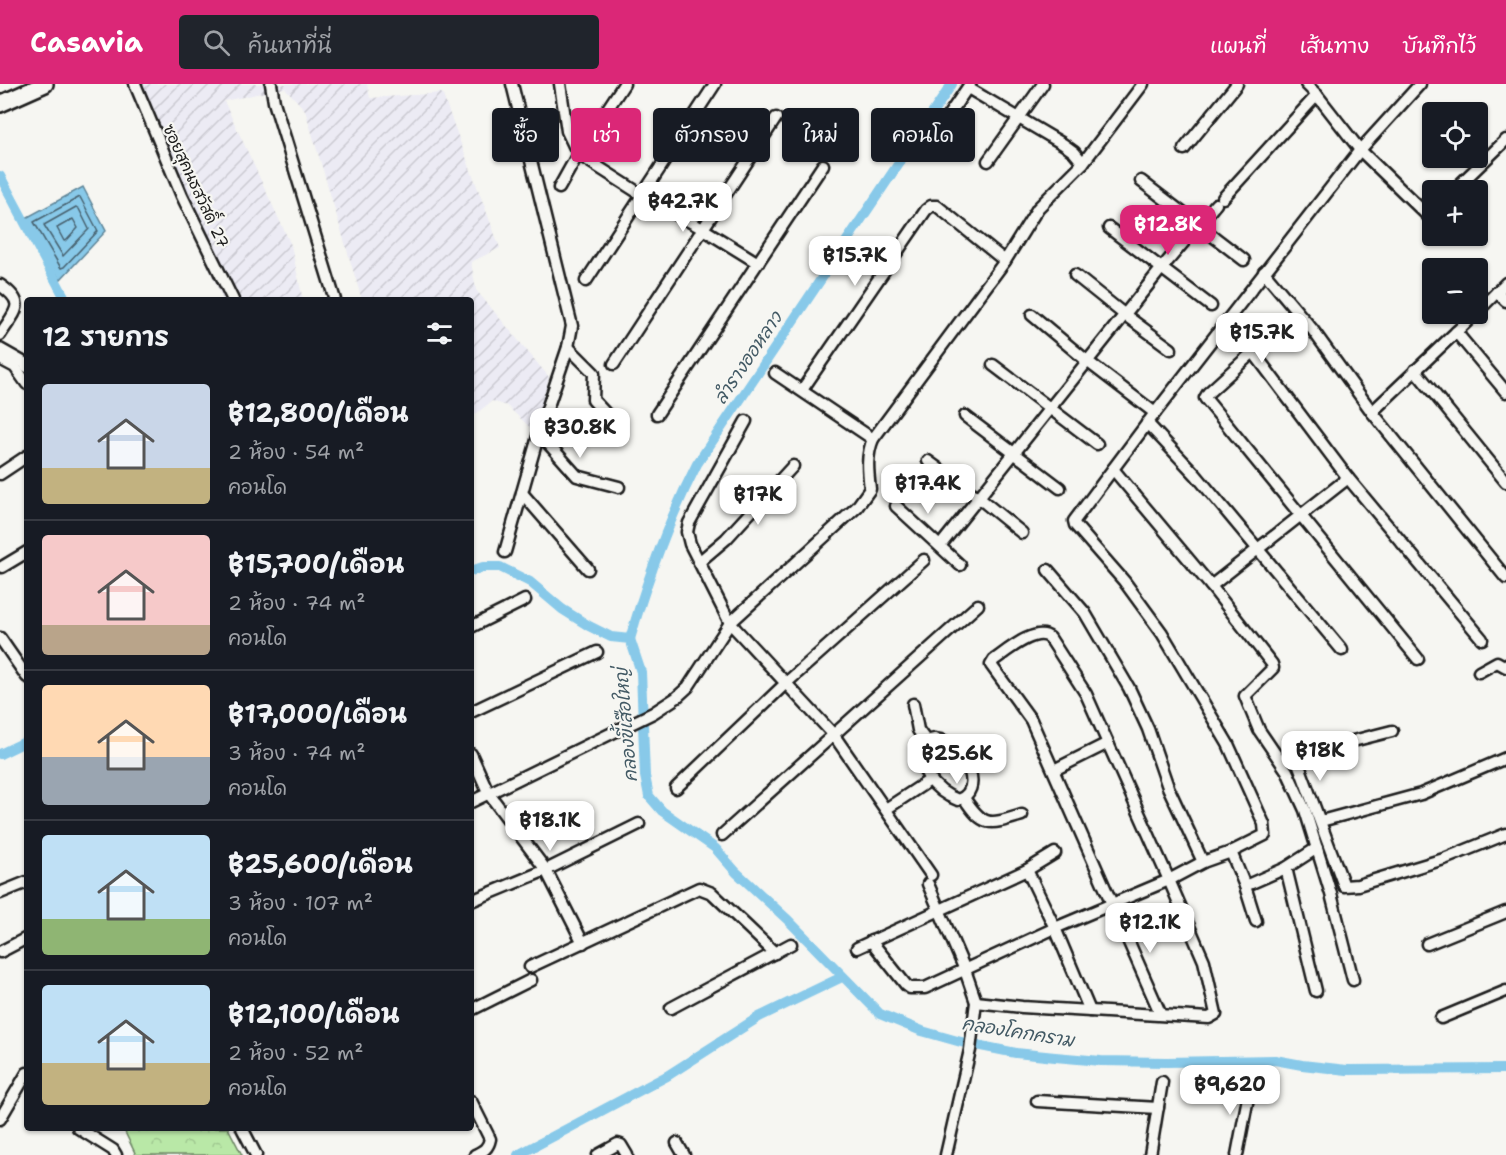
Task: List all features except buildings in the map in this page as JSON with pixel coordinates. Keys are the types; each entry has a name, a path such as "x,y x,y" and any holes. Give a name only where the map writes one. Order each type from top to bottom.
{"main road":[{"path":"0,104 45,84"}],"street":[{"name":"ซอยสุคนธสวัสดิ์ 27","path":"135,84 182,196 232,297"},
{"path":"271,84 274,102 334,297"},
{"path":"505,552 539,433 572,333 571,319 512,84"},
{"path":"560,84 567,131 571,139"},
{"path":"608,108 624,84"},
{"path":"586,281 715,84"},
{"path":"988,161 1043,84"},
{"path":"474,801 638,721 676,698 688,687 730,623 863,499 870,489 868,462 873,440 1005,261 1038,208 1083,163 1143,84"},
{"path":"1184,149 1237,84"},
{"path":"1306,84 1360,150 1422,210"},
{"path":"871,942 900,980 910,988 925,988 1263,837 1266,832 1228,744 1162,633 1125,581 1075,525 1075,518 1360,150 1420,84"},
{"path":"954,108 969,86 1063,144 1083,163"},
{"path":"940,546 1197,225 1317,95"},
{"path":"614,364 776,118"},
{"path":"1464,180 1506,140"},
{"path":"559,188 574,162"},
{"path":"590,162 642,195 759,263"},
{"path":"657,414 823,165"},
{"path":"1141,181 1245,260"},
{"path":"802,390 931,206 936,206 1005,261"},
{"path":"1109,228 1210,306"},
{"path":"1264,272 1298,312 1372,412 1506,578"},
{"path":"1075,275 1171,349"},
{"path":"1488,301 1506,283"},
{"path":"0,285 15,295 18,302 0,335"},
{"path":"1497,292 1506,301"},
{"path":"1298,312 1205,398 1418,659"},
{"path":"1032,315 1086,361 1155,413"},
{"path":"1372,412 1464,324"},
{"path":"1456,332 1506,392"},
{"path":"568,347 594,373 593,400 608,416"},
{"path":"0,349 23,364"},
{"path":"1254,353 1348,478 1482,639"},
{"path":"0,358 23,364"},
{"path":"993,365 1097,444"},
{"path":"1415,370 1506,482"},
{"path":"775,373 873,440"},
{"path":"965,416 1059,489"},
{"path":"746,421 688,523 688,538 730,623 833,734 886,809 929,880 938,910 965,970 976,1002 970,1045 946,1155"},
{"path":"1147,423 1196,475 1342,650"},
{"path":"539,433 577,476 620,487"},
{"path":"0,474 24,458"},
{"path":"928,460 1022,533"},
{"path":"699,562 726,540 793,466"},
{"path":"1113,469 1210,585 1272,664 1273,668 1245,696 1260,730 1287,771 1305,810 1331,894 1353,980"},
{"path":"1210,585 1348,478"},
{"path":"522,493 588,569"},
{"path":"896,506 960,565"},
{"path":"2,567 24,554"},
{"path":"676,788 785,684 924,560"},
{"path":"1048,570 1085,613 1129,688 1148,729 1168,787 1203,862"},
{"path":"474,626 525,600"},
{"path":"722,835 978,605"},
{"path":"976,1002 1023,1007 1209,1018 1214,1016 1216,1010 1204,962 1086,694 1050,638 1043,634 1034,634 994,660 991,665 1031,720 1161,1015"},
{"path":"0,638 24,673"},
{"path":"474,711 597,652"},
{"path":"1479,672 1497,662 1506,667"},
{"path":"913,704 918,730 926,741"},
{"path":"1392,730 1298,757 1298,764 1321,821 1340,881 1344,886 1358,885 1444,859 1506,834"},
{"path":"934,739 947,741 964,758 970,771 972,783 969,793 958,800 948,797 930,780 922,759 922,748 926,741 934,739"},
{"path":"1054,770 1108,743"},
{"path":"1321,821 1420,794 1506,758"},
{"path":"474,761 489,794 546,870 583,944"},
{"path":"886,809 930,780"},
{"path":"964,798 979,819 988,822 1022,815"},
{"path":"474,900 546,870 639,824"},
{"path":"1245,886 1287,868 1317,848"},
{"path":"1231,852 1256,921"},
{"path":"857,948 1027,870 1055,854"},
{"path":"1287,868 1316,991"},
{"path":"1027,870 1055,928 1090,1011"},
{"path":"0,893 24,883"},
{"path":"531,968 699,888 712,893 775,953"},
{"path":"1427,944 1506,912"},
{"path":"0,952 24,940"},
{"path":"671,1008 791,944"},
{"path":"474,1008 531,980"},
{"path":"1441,1018 1506,991"},
{"path":"1150,1155 1162,1082"},
{"path":"1237,1155 1251,1082"},
{"path":"0,1119 22,1092"},
{"path":"1036,1101 1158,1108"},
{"path":"474,1107 490,1139 489,1146 483,1152 475,1155"},
{"path":"83,1131 116,1155"},
{"path":"244,1131 256,1155"},
{"path":"677,1143 684,1155"},
{"path":"598,1155 618,1144 627,1155"}],"shaded area":[{"path":"128,84 367,84 370,98 442,93 500,248 471,262 476,290 549,377 534,431 507,406 492,401 474,416 474,297 361,297 305,110 285,88 224,101 291,245 302,297 222,297"}],"green space":[{"path":"124,1131 230,1131 242,1155 136,1155"}],"water":[{"path":"83,187 106,231 60,280 24,219"}],"waterway":[{"name":"ลำรางออหลาว","path":"630,639 659,550 697,464 952,84"},
{"name":"คลองขี้เสือใหญ่","path":"0,176 64,297"},
{"name":"คลองขี้เสือใหญ่","path":"474,570 483,567 500,567 530,582 562,609 589,626 611,637 630,639"},
{"name":"คลองโคกคราม","path":"630,639 641,672 645,776 649,796 662,811 715,848 736,872 788,920 880,1014 922,1031 961,1042 1016,1053 1055,1057 1101,1061 1167,1062 1275,1060 1347,1070 1506,1069"},
{"path":"0,754 24,742"},
{"name":"คลองโคกคราม","path":"518,1155 667,1076 759,1017 842,977"}]}
